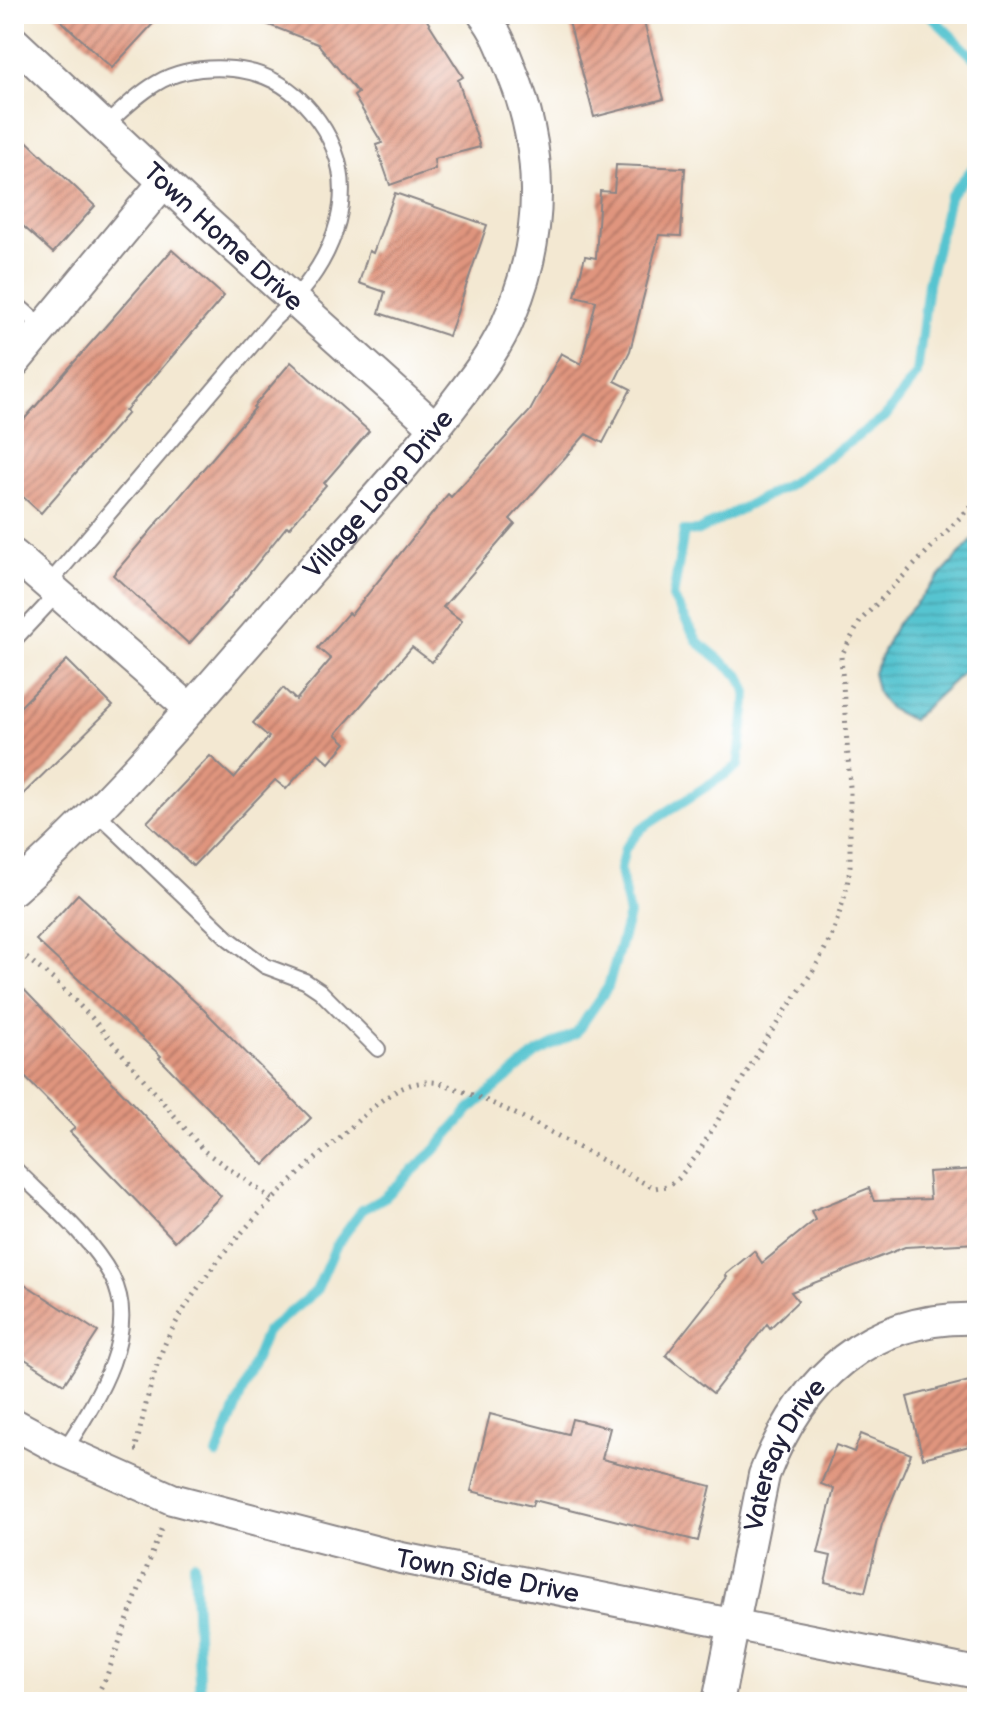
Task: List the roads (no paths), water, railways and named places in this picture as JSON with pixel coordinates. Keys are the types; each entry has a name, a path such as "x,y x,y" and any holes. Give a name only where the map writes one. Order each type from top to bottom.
{"street":[{"name":"Village Loop Drive","path":"14,889 94,811 189,708 436,428 493,352 511,315 524,277 534,236 538,189 521,92 493,27 483,14"},
{"name":"Town Home Drive","path":"14,42 436,428"},
{"path":"14,363 164,182"},
{"path":"14,555 189,708"},
{"name":"Vatersay Drive","path":"718,1702 764,1475 777,1439 816,1383 867,1344 898,1331 930,1323 977,1319"},
{"name":"Town Side Drive","path":"14,1424 64,1451 172,1499 401,1558 977,1673"}],"lane":[{"path":"14,640 274,319 294,301 313,277 328,251 338,221 342,185 335,148 320,121 300,97 274,80 248,70 218,68 182,72 157,82 105,126"},
{"path":"14,302 44,328"},
{"path":"94,811 229,939 265,966 305,981 320,991 378,1049"},
{"path":"14,1168 87,1242 112,1278 120,1301 121,1323 113,1361 96,1400 64,1451"}],"water":[{"path":"977,535 977,659 912,720 890,709 878,694 873,673 895,626"}],"waterway":[{"path":"929,14 977,61"},
{"path":"217,1455 266,1332 316,1291 336,1246 362,1210 385,1197 435,1150 469,1110 537,1053 576,1033 608,987 629,915 620,870 625,848 642,828 738,766 747,693 740,676 698,642 673,597 684,531 698,531 791,483 885,417 917,374 928,284 949,197 977,163"},
{"path":"194,1564 200,1702"}]}
